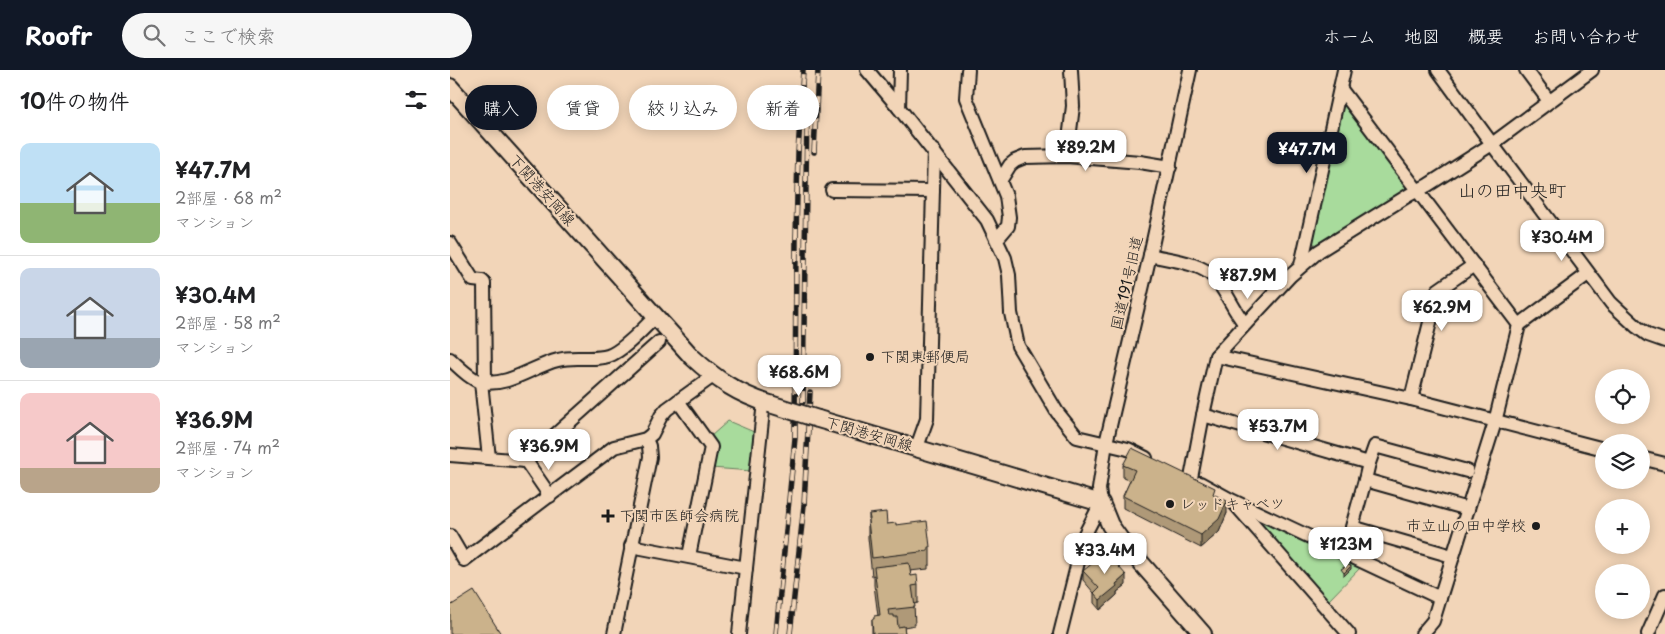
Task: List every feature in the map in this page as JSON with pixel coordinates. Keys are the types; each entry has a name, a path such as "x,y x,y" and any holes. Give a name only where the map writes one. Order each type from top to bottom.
{"main road":[{"name":"下関港安岡線","path":"450,87 655,318 692,358 713,376 744,394 767,403 1101,503"},
{"path":"1101,503 1110,525 1120,539 1203,634"}],"street":[{"path":"868,70 987,220 1005,258 1009,275 1014,332 1024,356 1057,412 1076,437 1128,449 1155,462"},
{"path":"899,108 900,70"},
{"path":"968,70 966,98 1008,204 1008,226 997,239"},
{"path":"1067,156 1073,106 1071,70"},
{"name":"国道191号旧道","path":"1101,503 1099,489 1106,443 1150,255 1190,70"},
{"path":"1301,265 1344,70"},
{"path":"1438,70 1611,303 1628,320 1648,334 1665,342"},
{"path":"1526,70 1549,102"},
{"path":"1440,598 1231,500 1186,476 1203,415 1216,356 1301,265 1319,251 1492,144 1592,70"},
{"path":"1340,88 1519,325"},
{"path":"917,448 927,418 934,151"},
{"path":"1000,181 1005,171 1015,161 1026,157 1067,156 1170,166"},
{"path":"832,190 933,191"},
{"path":"450,242 473,280 484,283 483,382 489,458"},
{"path":"1150,255 1197,266 1211,275 1245,324"},
{"path":"1411,399 1438,290 1474,265"},
{"path":"1422,634 1433,621 1495,422 1519,325 1588,274"},
{"path":"450,359 483,382 500,381 517,377 558,360 572,357 607,356 617,352 655,318"},
{"path":"450,455 526,461 659,342"},
{"path":"1216,356 1411,399 1595,447"},
{"path":"450,536 464,560 614,447 646,439 652,434 661,416 678,401 713,376"},
{"path":"678,401 711,447 689,556"},
{"path":"739,634 767,403"},
{"path":"1203,415 1369,462"},
{"path":"614,634 650,457 646,439"},
{"path":"1452,556 1352,527 1375,446 1467,471"},
{"path":"1650,460 1665,464"},
{"path":"526,461 550,496"},
{"path":"1365,480 1468,509"},
{"path":"1231,500 1349,634"},
{"path":"1060,634 1085,534 1101,503"},
{"path":"631,546 746,568"},
{"path":"1648,634 1665,595"}],"green space":[{"path":"1347,104 1407,185 1404,191 1316,245 1312,242 1341,107"},
{"path":"728,421 754,432 752,471 711,468 715,448 711,436"},
{"path":"1257,517 1362,566 1327,602 1255,519"}],"building":[{"name":"レッドキャベツ","path":"1132,448 1215,488 1213,494 1227,501 1219,519 1201,535 1123,496 1135,470 1123,465"},
{"path":"886,512 887,524 896,523 896,525 927,521 930,547 928,547 928,551 872,558 869,514"},
{"path":"1345,539 1368,550 1367,555 1343,542"},
{"path":"1106,552 1126,575 1116,584 1117,586 1100,600 1094,593 1099,588 1083,571"},
{"path":"909,563 911,576 917,575 918,585 912,586 915,607 888,610 889,615 897,617 898,627 904,626 905,634 873,634 872,619 874,619 874,616 880,615 874,567"},
{"path":"1348,565 1351,566 1344,573 1341,569"},
{"path":"474,591 501,634 450,634 450,606"}],"railway":[{"path":"776,634 795,438 796,237 798,153 803,70"},
{"path":"814,152 818,70"},
{"path":"803,402 807,130"},
{"path":"790,634 804,505 810,392"}],"place":[{"name":"下関東郵便局","path":"870,357"},
{"name":"レッドキャベツ","path":"1170,504"},
{"name":"下関市医師会病院","path":"608,516"},
{"name":"市立山の田中学校","path":"1536,526"}],"district":[{"name":"山の田中央町","path":"1512,191"}]}
